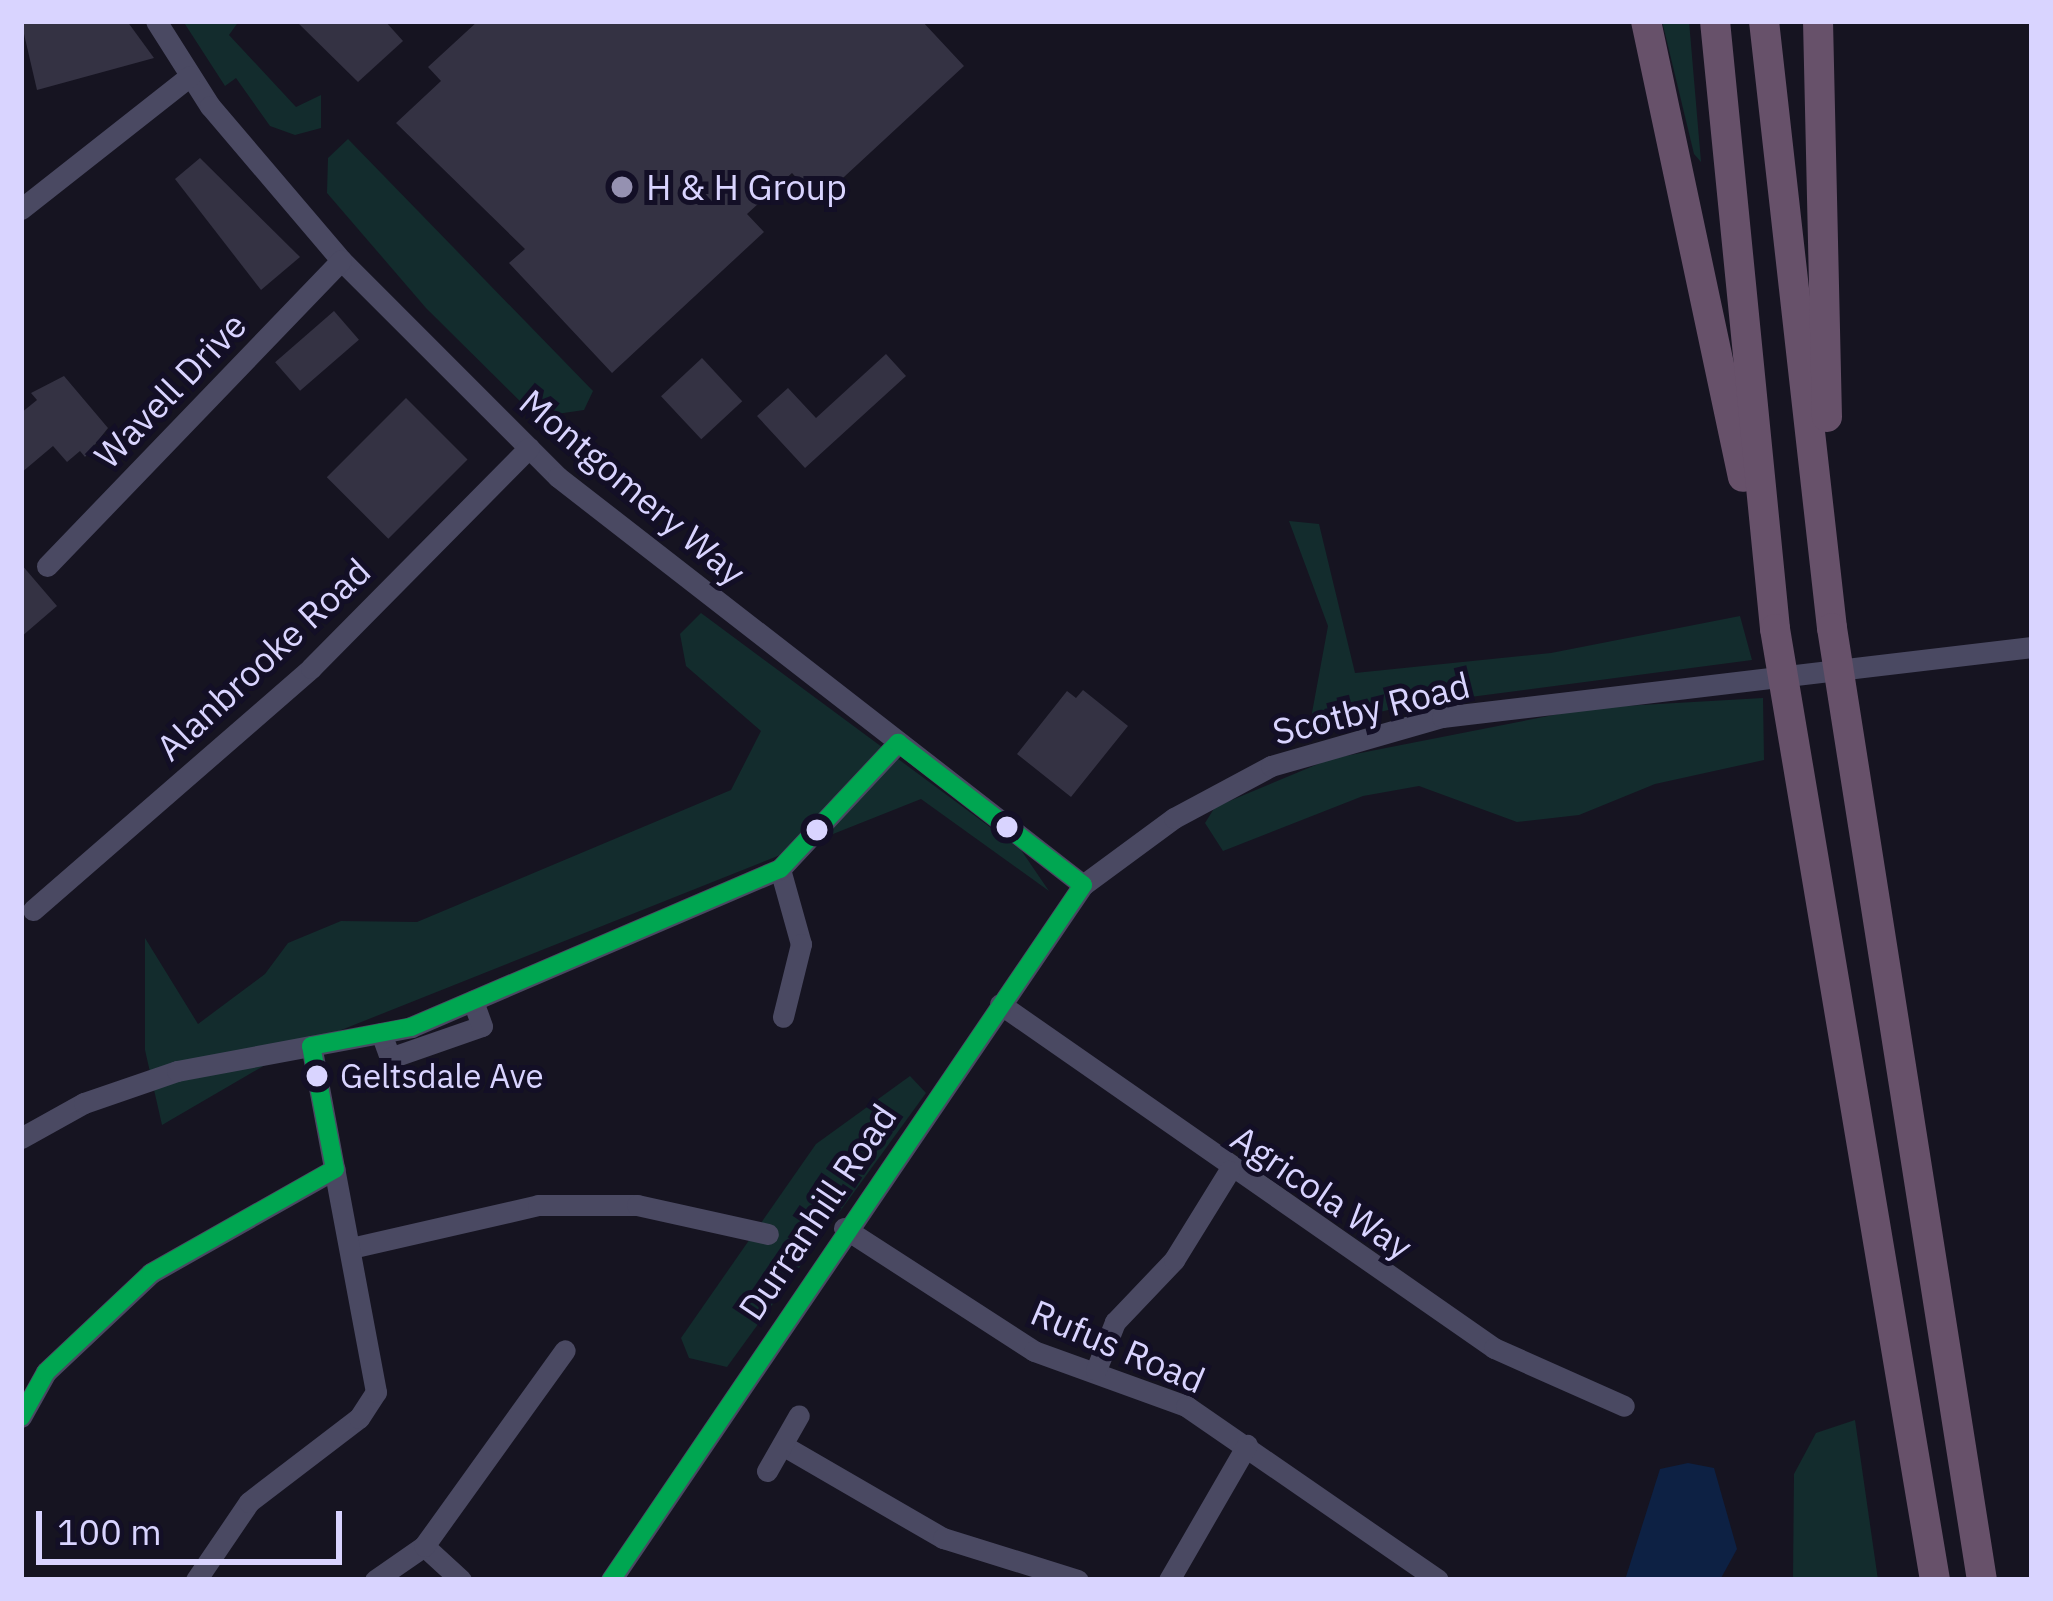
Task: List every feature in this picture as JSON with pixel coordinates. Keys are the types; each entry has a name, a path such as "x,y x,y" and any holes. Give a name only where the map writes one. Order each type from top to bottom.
{"highway":[{"path":"1646,21 1775,629 1934,1580"},
{"path":"1714,21 1775,629"},
{"path":"1764,21 1832,628 1982,1580"},
{"path":"1818,21 1832,628"}],"street":[{"name":"Montgomery Way","path":"156,21 190,76 341,260 529,448 1083,885"},
{"path":"21,209 190,76"},
{"name":"Wavell Drive","path":"47,566 341,260"},
{"name":"Alanbrooke Road","path":"33,910 311,668 529,448"},
{"name":"Scotby Road","path":"1083,885 1174,818 1271,766 1442,717 2032,647"},
{"path":"21,1138 84,1102 177,1071 381,1033 473,1000 780,869 898,743"},
{"path":"780,869 801,944 784,1017"},
{"name":"Durranhill Road","path":"611,1580 844,1228 1083,885"},
{"name":"Agricola Way","path":"1000,1004 1228,1171 1494,1348 1624,1406"},
{"path":"196,1580 249,1502 372,1402 377,1380 311,1046"},
{"path":"21,1417 46,1372 151,1274 335,1169"},
{"path":"1096,1370 1114,1322 1174,1260 1228,1171"},
{"path":"351,1248 538,1204 637,1204 768,1234"},
{"name":"Rufus Road","path":"844,1228 1034,1351 1186,1406 1438,1580"},
{"path":"374,1580 424,1546 566,1350"},
{"path":"767,1471 799,1414"},
{"path":"1169,1580 1247,1445"},
{"path":"784,1446 943,1538 1078,1580"},
{"path":"424,1546 461,1580"}],"green space":[{"path":"183,21 239,21 229,35 296,107 321,95 321,128 295,135 270,126 236,78 225,86"},
{"path":"1662,21 1689,21 1701,162 1694,154"},
{"path":"348,139 593,391 584,410 536,417 426,308 327,193 328,158"},
{"path":"1289,521 1319,524 1355,673 1551,653 1740,616 1752,660 1409,705 1309,729 1328,626"},
{"path":"701,613 1021,850 1049,891 921,799 291,1050 162,1125 145,1050 145,938 198,1024 265,974 288,943 341,921 417,922 731,790 761,731 686,666 680,634"},
{"path":"1763,698 1764,760 1655,784 1579,815 1517,822 1419,786 1363,796 1223,851 1205,823 1215,807 1330,759 1589,708"},
{"path":"910,1076 926,1093 727,1367 689,1358 681,1338 816,1144"},
{"path":"1855,1420 1878,1580 1793,1580 1794,1474 1816,1433"}],"water":[{"path":"1688,1463 1714,1468 1737,1549 1720,1580 1625,1580 1660,1469"}],"building":[{"path":"21,21 127,21 154,58 37,90"},
{"path":"296,21 385,21 403,41 358,82"},
{"name":"H & H Group","path":"478,21 922,21 964,66 818,201 792,173 747,214 764,232 612,373 509,263 525,249 396,123 441,81 428,67"},
{"path":"200,158 300,257 261,290 175,179"},
{"path":"334,311 359,340 300,391 275,362"},
{"path":"886,354 906,376 805,468 757,416 788,388 816,418"},
{"path":"702,358 742,401 701,439 661,396"},
{"path":"64,376 108,428 85,457 80,451 67,462 53,446 21,473 21,413 37,400 31,393"},
{"path":"406,398 468,460 388,539 327,477"},
{"path":"21,564 57,606 21,637"},
{"path":"1083,690 1128,726 1071,797 1017,754 1067,691 1076,698"}],"transit line":[{"path":"21,1417 46,1372 151,1273 335,1169 311,1046 411,1027 780,869 898,743 1083,885 611,1580"}],"place":[{"name":"H & H Group","path":"622,187"},
{"name":"Geltsdale Ave","path":"317,1076"}]}
